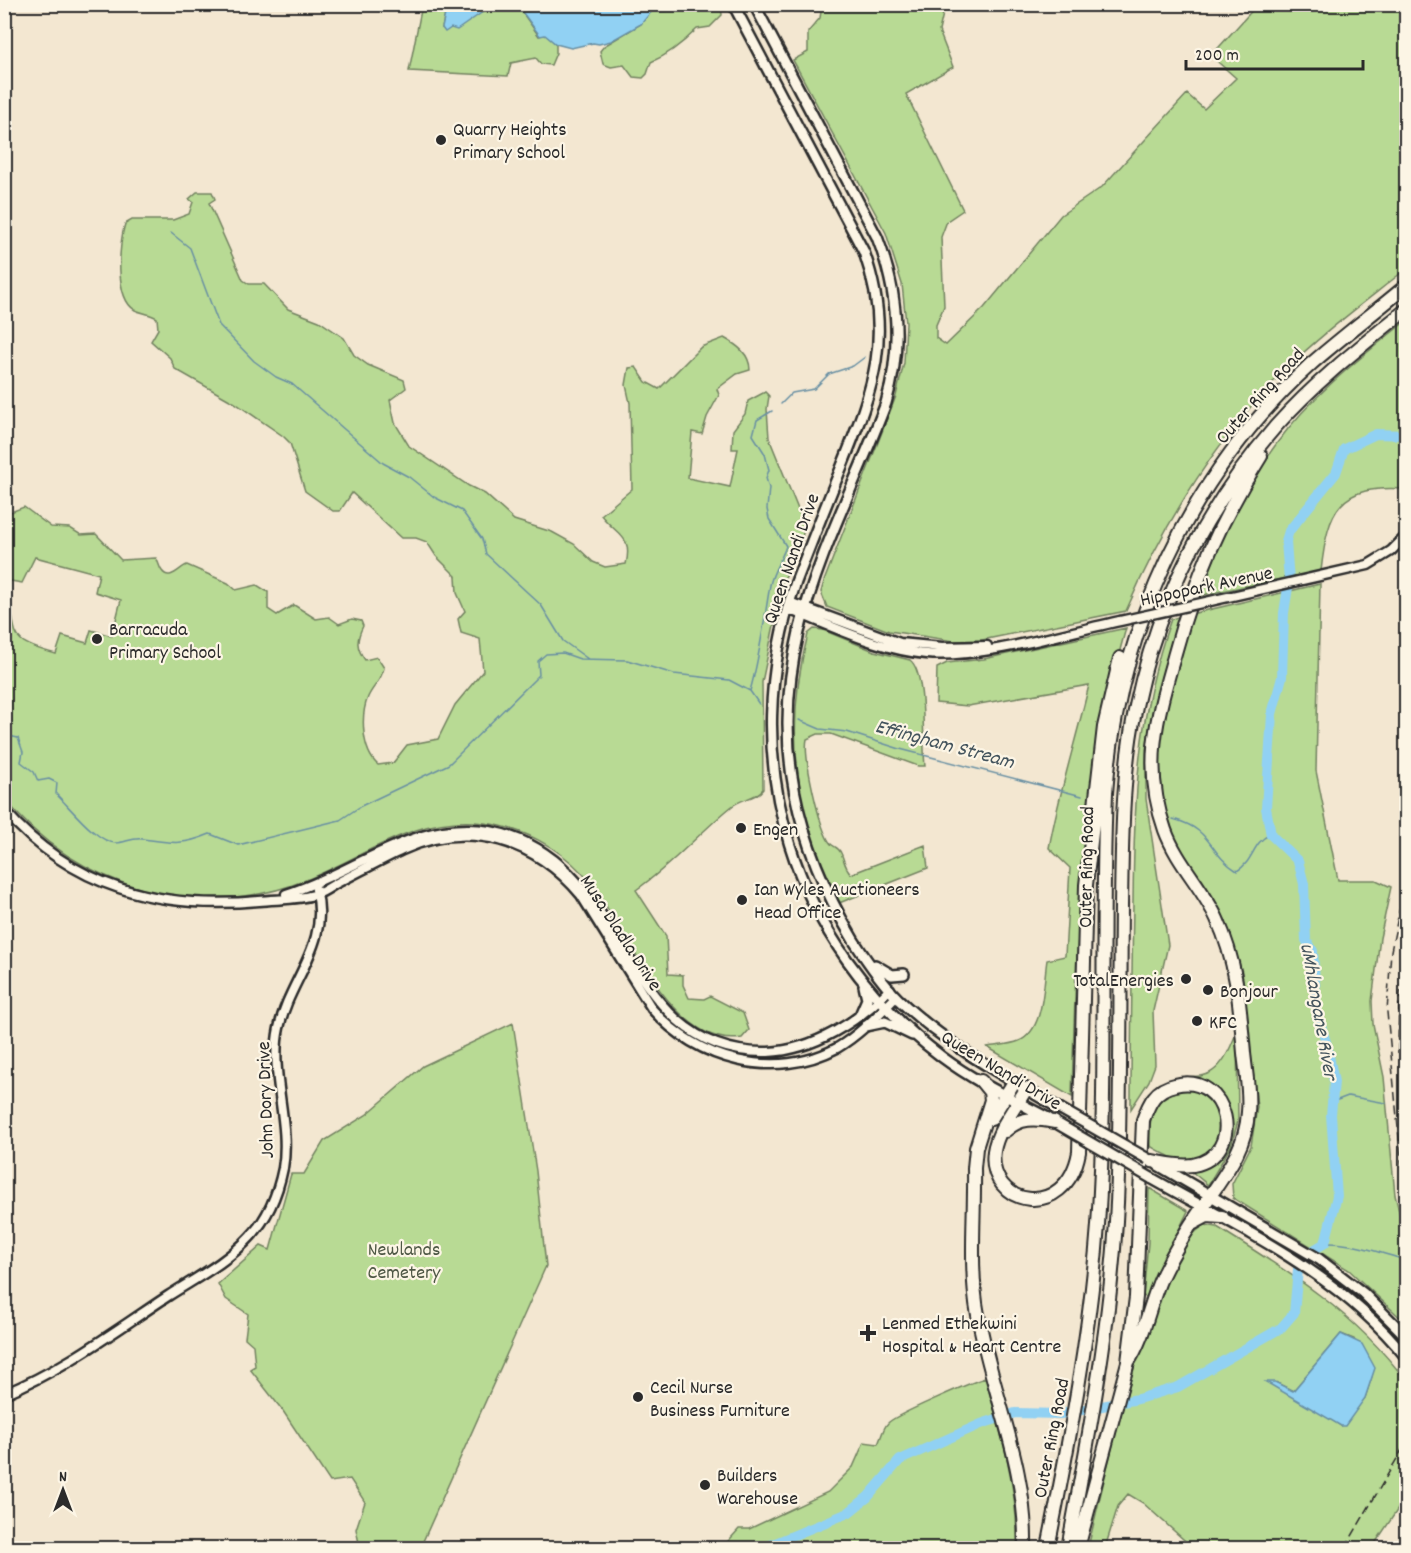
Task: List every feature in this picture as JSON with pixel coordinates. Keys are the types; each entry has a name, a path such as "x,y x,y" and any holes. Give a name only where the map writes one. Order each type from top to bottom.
{"highway":[{"name":"Outer Ring Road","path":"1048,1548 1083,1367 1100,1189 1104,828 1110,747 1126,665 1150,595 1183,525 1213,476 1260,418 1295,380 1407,286"},
{"name":"Outer Ring Road","path":"1068,1548 1102,1364 1116,1234 1122,830 1126,770 1135,710 1155,634 1193,547 1245,465 1292,410 1342,361 1407,310"},
{"path":"1127,1366 1139,1343 1160,1281 1202,1207 1237,1154 1247,1124 1248,1094 1238,992 1230,951 1217,918 1184,868 1166,832 1156,795 1153,740 1155,723 1192,593 1209,548 1246,479 1292,410"},
{"path":"1026,1089 1000,1135 994,1152 995,1169 1002,1183 1015,1194 1033,1200 1051,1196 1060,1191 1074,1172 1079,1152 1086,885 1104,727 1115,674 1139,605 1158,562 1185,513 1213,476"},
{"path":"981,1081 991,1096 984,1127 976,1148 974,1168 975,1294 981,1327 1013,1443 1023,1498 1025,1548"},
{"path":"984,1127 1014,1082"},
{"path":"1078,1548 1127,1366 1136,1297 1143,1120 1153,1097 1168,1087 1193,1084 1214,1095 1224,1110 1227,1123 1224,1140 1213,1155 1203,1162 1186,1166 1150,1160"},
{"path":"1000,1135 1020,1120 1034,1118 1056,1123"},
{"path":"1192,1224 1207,1216 1225,1211"}],"main road":[{"name":"Queen Nandi Drive","path":"733,4 864,252 874,284 879,318 878,358 870,394 788,606 771,705 772,751 777,794 786,836 809,897 863,983 941,1056 1005,1096 1202,1207 1225,1211 1319,1259 1363,1293 1407,1336"},
{"name":"Queen Nandi Drive","path":"754,4 877,237 889,272 896,312 894,369 886,403 804,612 792,667 788,712 794,788 803,831 814,865 830,901 863,957 893,993 947,1039 1014,1082 1211,1195 1225,1211 1334,1286 1387,1333 1407,1357"},
{"path":"863,957 887,973 899,976 904,974"},
{"path":"860,1015 867,999 863,983"},
{"path":"866,1026 885,1022 918,1036"}],"street":[{"name":"Hippopark Avenue","path":"788,606 900,643 942,647 1003,646 1368,565 1391,551 1407,536"},
{"name":"Musa Dladla Drive","path":"4,810 44,848 84,874 141,896 188,903 268,900 316,890 405,849 428,841 465,836 500,840 539,855 567,878 581,895 652,1009 683,1037 703,1049 749,1063 790,1064 835,1049 866,1026 893,993"},
{"name":"Musa Dladla Drive","path":"316,890 384,849 421,835 472,829 509,835 543,850 576,878 657,1001 688,1029 708,1040 759,1052 794,1048 825,1037 884,1002"},
{"name":"John Dory Drive","path":"4,1394 56,1370 218,1263 252,1235 268,1212 279,1183 285,1150 276,1055 278,1034 284,1011 315,942 320,909 316,890"}],"green space":[{"path":"422,5 447,5 442,28 451,28 487,9 489,5 517,5 539,36 545,34 556,44 556,53 551,65 541,64 536,58 511,63 508,76 409,71"},
{"path":"677,5 721,5 722,15 710,27 697,29 676,48 651,62 643,78 633,77 624,65 611,67 603,64 600,51 604,46 641,24 652,10 665,11"},
{"path":"822,5 945,5 939,31 953,67 906,94 963,210 947,221 941,237 944,306 936,325 936,338 946,345 984,308 1061,215 1102,187 1187,94 1204,109 1236,78 1211,56 1257,5 1406,5 1406,269 1312,345 1258,398 1235,426 1193,484 1174,515 1126,611 982,640 954,641 889,631 827,607 821,592 824,581 896,396 904,363 906,323 902,284 886,233 793,60 808,52 808,32 820,18"},
{"path":"197,192 212,192 215,199 209,203 243,280 249,284 264,284 288,309 319,321 344,338 354,355 368,365 404,380 406,388 390,400 395,423 409,446 485,494 514,520 552,532 574,544 593,562 605,567 626,564 628,554 622,536 601,515 632,489 630,403 626,385 629,368 636,367 646,382 659,389 701,347 724,338 738,347 748,359 750,370 737,374 717,389 719,395 707,417 702,434 692,432 688,478 730,487 738,449 732,449 733,430 745,414 748,401 765,392 769,396 767,409 769,438 804,524 802,540 783,582 762,682 763,789 731,807 661,871 636,890 666,936 668,974 683,975 683,985 689,998 704,999 710,996 743,1013 749,1030 742,1038 716,1036 692,1024 670,1003 650,977 583,874 550,847 512,829 484,823 459,822 436,825 392,839 306,880 266,893 225,898 183,897 142,889 103,875 67,855 34,830 5,799 5,591 16,633 20,639 39,649 56,654 62,636 87,643 91,630 112,636 121,600 95,592 99,574 35,557 22,583 5,580 5,514 24,507 51,527 70,528 81,535 96,534 121,560 156,558 161,570 168,575 187,565 228,583 236,590 257,585 268,592 268,609 277,615 294,605 316,619 329,617 339,624 352,619 361,621 363,626 358,644 360,652 365,660 377,657 384,668 368,697 363,723 369,751 378,765 393,763 407,745 438,739 455,705 483,671 480,639 461,633 458,619 465,611 457,593 456,576 436,556 427,542 416,538 401,538 352,493 340,511 333,511 305,491 290,443 235,403 175,369 170,358 151,341 158,329 157,318 135,310 128,304 121,283 120,270 121,244 125,224 132,220 173,220 189,214 193,202 189,199"},
{"path":"1406,321 1406,489 1365,491 1352,496 1341,505 1333,516 1328,531 1321,571 1198,596 1232,517 1253,479 1277,443 1321,393"},
{"path":"1320,584 1316,771 1338,880 1376,880 1391,887 1380,938 1372,1001 1373,1024 1384,1077 1395,1195 1406,1239 1406,1323 1349,1270 1233,1198 1232,1184 1251,1146 1257,1107 1242,972 1225,919 1176,841 1164,805 1158,767 1161,727 1191,614"},
{"path":"1181,616 1152,713 1146,749 1146,799 1168,945 1153,1011 1155,1065 1149,1081 1131,1109 1136,794 1144,724 1151,690 1171,619"},
{"path":"1126,628 1099,744 1090,802 1079,920 1072,1097 987,1047 1019,1041 1028,1035 1038,1017 1047,960 1065,956 1070,868 1049,848 1089,685 968,706 936,703 937,668 947,663 984,659"},
{"path":"814,629 823,630 874,651 910,660 919,679 923,710 925,766 918,766 831,734 818,734 807,739 810,777 822,825 831,844 840,851 851,874 925,845 928,868 839,903 812,838 803,805 798,772 795,737 796,703 808,634"},
{"name":"Newlands Cemetery","path":"513,1023 536,1171 546,1266 420,1548 360,1548 356,1529 365,1502 350,1479 330,1482 283,1411 250,1369 255,1366 253,1345 245,1338 248,1314 226,1299 218,1284 261,1246 270,1250 291,1174 304,1174 324,1141 366,1115 423,1066"},
{"path":"1237,1031 1238,1121 1231,1146 1208,1185 1191,1171 1216,1159 1224,1149 1230,1138 1232,1125 1230,1112 1225,1100 1215,1089 1172,1081 1182,1077 1200,1076 1214,1070 1224,1059"},
{"path":"1190,1089 1206,1098 1216,1109 1219,1122 1218,1135 1213,1146 1204,1155 1193,1160 1180,1160 1150,1146 1150,1123 1160,1100"},
{"path":"1149,1188 1188,1211 1146,1297 1143,1296 1148,1243"},
{"path":"1205,1225 1217,1227 1243,1243 1295,1277 1343,1314 1365,1334 1406,1381 1406,1497 1372,1548 1193,1548 1143,1503 1128,1494 1118,1506 1105,1548 1088,1548 1118,1426 1149,1322 1167,1277 1186,1243","holes":["1341,1334 1354,1339 1372,1376 1365,1398 1341,1426 1275,1382 1293,1391"]},
{"path":"985,1378 1012,1483 1017,1548 722,1548 739,1529 749,1529 828,1492 853,1467 864,1442 878,1444 888,1423 893,1419"}],"water":[{"path":"447,4 489,5 487,9 457,30 451,28 445,32 442,28"},
{"path":"517,5 677,5 665,11 652,11 641,24 611,41 571,48 556,44 545,35 540,36"},
{"path":"1341,1334 1362,1344 1375,1368 1365,1398 1345,1426 1341,1426 1266,1382 1275,1382 1293,1391"}],"waterway":[{"path":"171,233 190,248 219,325 254,361 276,377 292,384 383,463 409,477 434,497 462,511 482,539 486,554 541,605 563,641 588,659"},
{"path":"781,404 792,393 814,389 829,374 853,366 865,357"},
{"path":"759,704 750,691 770,585 786,546 769,519 767,509 769,488 766,478 769,470 765,454 753,435 757,420 772,411"},
{"name":"uMhlangane River","path":"763,1548 848,1513 868,1497 900,1460 981,1424 1015,1413 1061,1414 1138,1399 1178,1387 1281,1328 1294,1313 1299,1259 1325,1243 1337,1196 1331,1115 1334,1082 1327,1045 1317,1014 1313,951 1306,940 1304,884 1298,861 1271,835 1266,808 1272,714 1282,677 1284,613 1289,581 1286,541 1289,531 1336,473 1344,449 1376,434 1406,435"},
{"path":"4,735 18,738 23,752 21,762 34,772 38,781 49,779 57,783 56,794 92,831 109,841 119,843 139,839 176,843 210,834 238,845 340,820 361,806 449,764 539,675 538,661 546,654 563,653 580,659 627,660 674,674 729,680 750,691"},
{"name":"Effingham Stream","path":"799,720 820,729 847,732 900,749 1082,796"},
{"name":"Effingham Stream","path":"1173,819 1196,829 1227,864 1237,871 1246,863 1264,838 1269,835 1277,841"},
{"path":"1331,1112 1335,1101 1348,1096 1386,1103"},
{"path":"1325,1243 1355,1246 1406,1260"}],"railway":[{"path":"1406,878 1391,951 1387,1012 1406,1212"},
{"path":"1398,1053 1399,1001 1406,949"},
{"path":"1403,1044 1406,1094"},
{"path":"1345,1548 1406,1443"}],"place":[{"name":"Quarry Heights Primary School","path":"441,140"},
{"name":"Barracuda Primary School","path":"97,639"},
{"name":"Engen","path":"741,828"},
{"name":"Ian Wyles Auctioneers Head Office","path":"742,900"},
{"name":"TotalEnergies","path":"1186,979"},
{"name":"Bonjour","path":"1208,990"},
{"name":"KFC","path":"1197,1021"},
{"name":"Lenmed Ethekwini Hospital & Heart Centre","path":"868,1333"},
{"name":"Cecil Nurse Business Furniture","path":"638,1397"},
{"name":"Builders Warehouse","path":"705,1485"}]}
